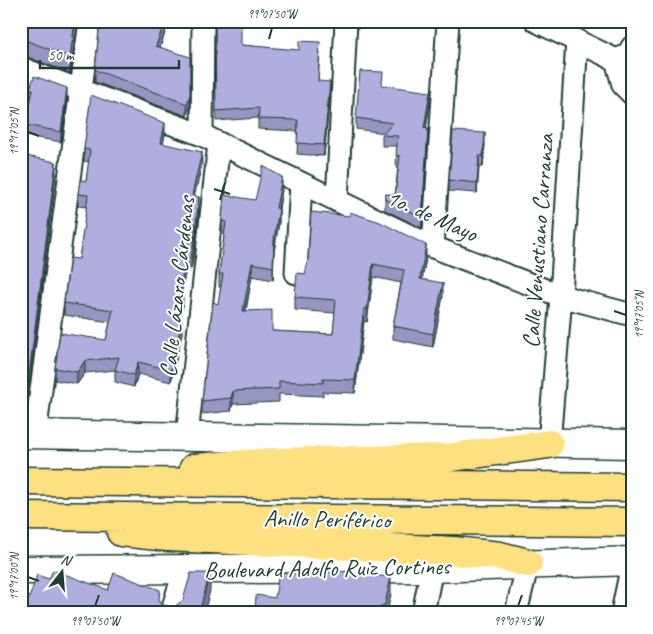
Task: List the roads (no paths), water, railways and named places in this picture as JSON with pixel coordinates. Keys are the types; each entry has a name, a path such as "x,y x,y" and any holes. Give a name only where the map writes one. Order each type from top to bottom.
{"highway":[{"path":"117,482 174,471 235,464 444,458 549,444"},
{"name":"Anillo Periférico","path":"21,482 632,487"},
{"path":"28,516 137,534 454,551 500,556 528,563"},
{"name":"Anillo Periférico","path":"28,516 632,522"}],"main road":[{"path":"28,434 632,444"},
{"name":"Boulevard Adolfo Ruiz Cortines","path":"21,570 432,568 528,563 632,562"}],"street":[{"path":"28,434 90,21"},
{"name":"Calle Lázaro Cárdenas","path":"187,436 210,139 203,21"},
{"path":"337,201 346,21"},
{"path":"433,247 448,21"},
{"path":"536,21 577,40 624,54 623,85 632,94"},
{"name":"Calle Venustiano Carranza","path":"549,444 562,296 577,40"},
{"name":"1o. de Mayo","path":"21,68 210,139 433,247 562,296 632,315"},
{"path":"296,273 301,183"},
{"path":"622,613 632,562"},
{"path":"516,613 528,563"},
{"path":"422,613 432,568"},
{"path":"171,613 185,569"}]}
